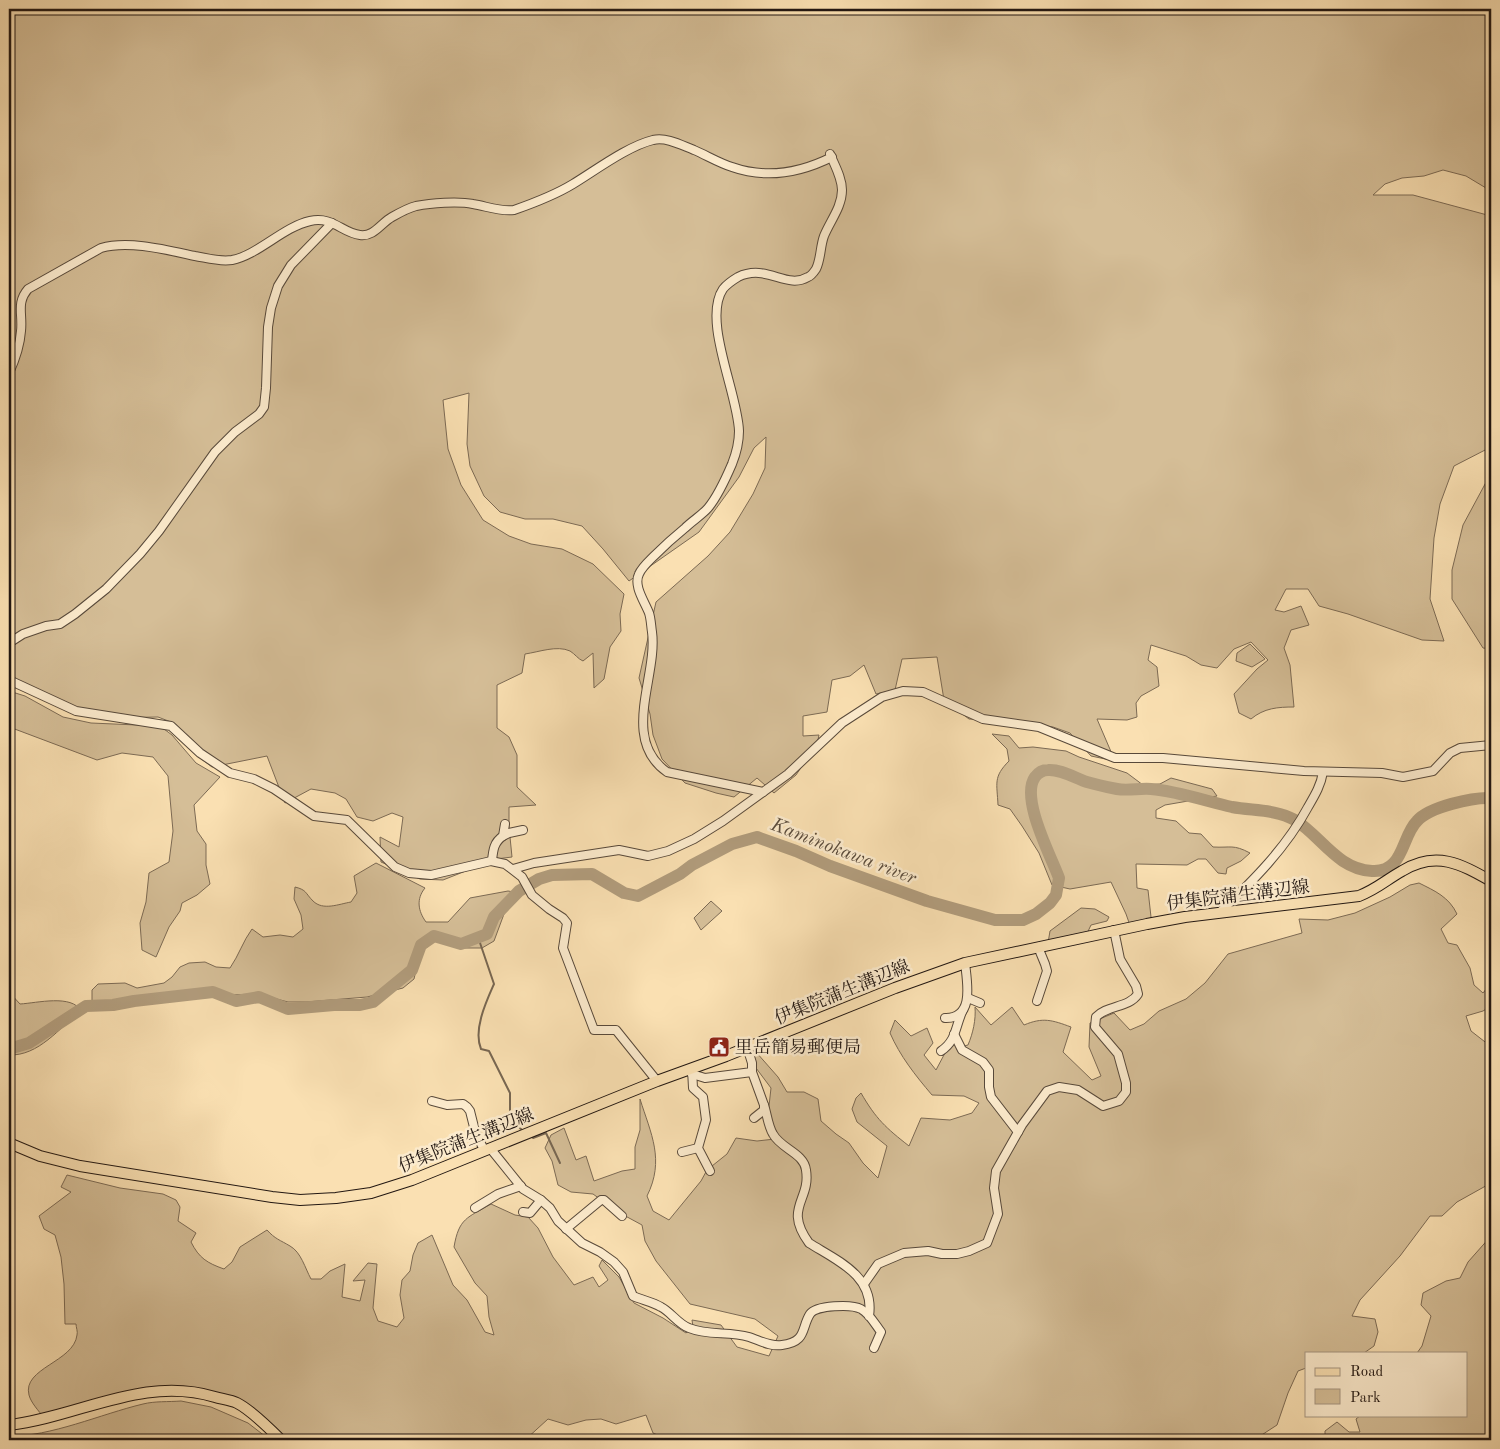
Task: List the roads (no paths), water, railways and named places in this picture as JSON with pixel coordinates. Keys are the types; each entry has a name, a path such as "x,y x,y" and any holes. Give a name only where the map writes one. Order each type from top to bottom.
{"main road":[{"name":"伊集院蒲生溝辺線","path":"9,1144 40,1156 80,1166 272,1197 300,1200 336,1198 371,1193 412,1180 657,1081 692,1072 747,1047 895,988 966,963 1157,922 1359,896 1376,890 1403,870 1431,860 1458,863 1491,881"},
{"path":"9,1425 33,1422 138,1393 174,1390 207,1394 237,1403 281,1440"}],"street":[{"path":"9,373 15,361 21,330 20,304 22,296 28,289 102,248 123,245 216,261 233,260 309,221 319,220 332,223 360,235 371,234 390,218 416,206 470,203 507,211 514,210 571,185 604,164 653,140 663,139 675,142 732,167 772,174 793,172 831,155 841,181 842,192 840,202 824,237 820,250 820,259 813,273 807,278 790,281 757,272 747,273 733,280 723,289 717,305 717,327 724,366 737,413 739,432 733,463 708,508 649,561 639,574 637,582 649,615 653,636 644,702 644,732 649,750 655,762 667,772 762,792"},
{"path":"9,643 23,634 46,626 60,624 106,589 159,531 215,452 235,432 259,414 264,407 268,327 271,308 278,286 291,265 332,223"},
{"path":"9,680 76,711 171,726 200,753 230,774 254,779 274,788 314,816 347,820 395,867 409,873 430,875 492,862 505,864 522,877 532,895 568,923 563,948 594,1030 616,1030 657,1081"},
{"path":"513,869 534,863 605,851 619,850 648,856 694,839 723,821 788,774 842,724 882,696 903,691 923,692 983,719 1039,727 1116,758 1163,758 1323,772 1382,773 1403,777 1434,771 1450,753 1460,748 1491,745"},
{"path":"1218,913 1246,888 1292,835 1322,783 1323,772"},
{"path":"503,836 505,824"},
{"path":"492,862 497,840 509,832 523,830"},
{"path":"864,1284 878,1264 904,1253 928,1251 942,1254 957,1254 986,1243 998,1214 994,1188 996,1172 1018,1132 1047,1091 1059,1087 1078,1090 1102,1106 1119,1101 1126,1092 1126,1083 1118,1054 1095,1027 1096,1017 1100,1012 1129,1001 1138,994 1136,986 1120,959 1114,930"},
{"path":"1037,1001 1047,971 1038,947"},
{"path":"941,1051 953,1041 956,1025 968,998 966,963"},
{"path":"968,998 980,1003"},
{"path":"945,1018 952,1018 962,1012"},
{"path":"954,1034 962,1050 983,1062 989,1070 991,1097 1018,1132"},
{"path":"747,1047 752,1063 752,1072 772,1134 781,1144 800,1158 807,1171 805,1188 798,1205 797,1214 800,1226 809,1243 855,1273 864,1284 870,1309 869,1316"},
{"path":"710,1171 698,1148 706,1120 703,1097 693,1088 692,1072 705,1078 752,1072"},
{"path":"432,1101 447,1105 462,1104 467,1107 470,1111 475,1131 487,1149 521,1186 550,1208 558,1222 582,1243 614,1262 622,1272 633,1296 662,1307 687,1328 705,1332 747,1336 771,1345 782,1345 796,1340 803,1334 810,1313 817,1308 849,1305 861,1309 869,1316 880,1332 874,1348"},
{"path":"754,1118 764,1110 764,1105"},
{"path":"682,1152 698,1148"},
{"path":"474,1208 498,1194 521,1186"},
{"path":"523,1212 530,1213 541,1200"},
{"path":"566,1229 601,1200 604,1200 622,1216"}],"waterway":[{"name":"Kaminokawa river","path":"9,1049 29,1043 86,1006 113,1005 213,992 236,1001 259,997 288,1009 360,1005 373,1002 412,970 421,945 434,936 461,944 487,934 494,917 519,891 539,879 552,875 592,874 624,893 638,896 732,844 757,837 927,901 995,920 1023,920 1036,914 1050,903 1056,895 1059,878 1038,827 1031,799 1031,786 1035,777 1046,770 1058,771 1087,782 1117,789 1161,790 1232,807 1287,816 1304,827 1339,858 1360,869 1372,871 1382,870 1396,860 1412,828 1417,821 1431,811 1474,799 1491,798"},
{"path":"478,937 494,984 479,1025 479,1041 481,1049 489,1051 510,1093 510,1121 521,1129"},
{"path":"533,1138 546,1133 560,1163"}],"place":[{"name":"里岳簡易郵便局","path":"719,1047"}]}
